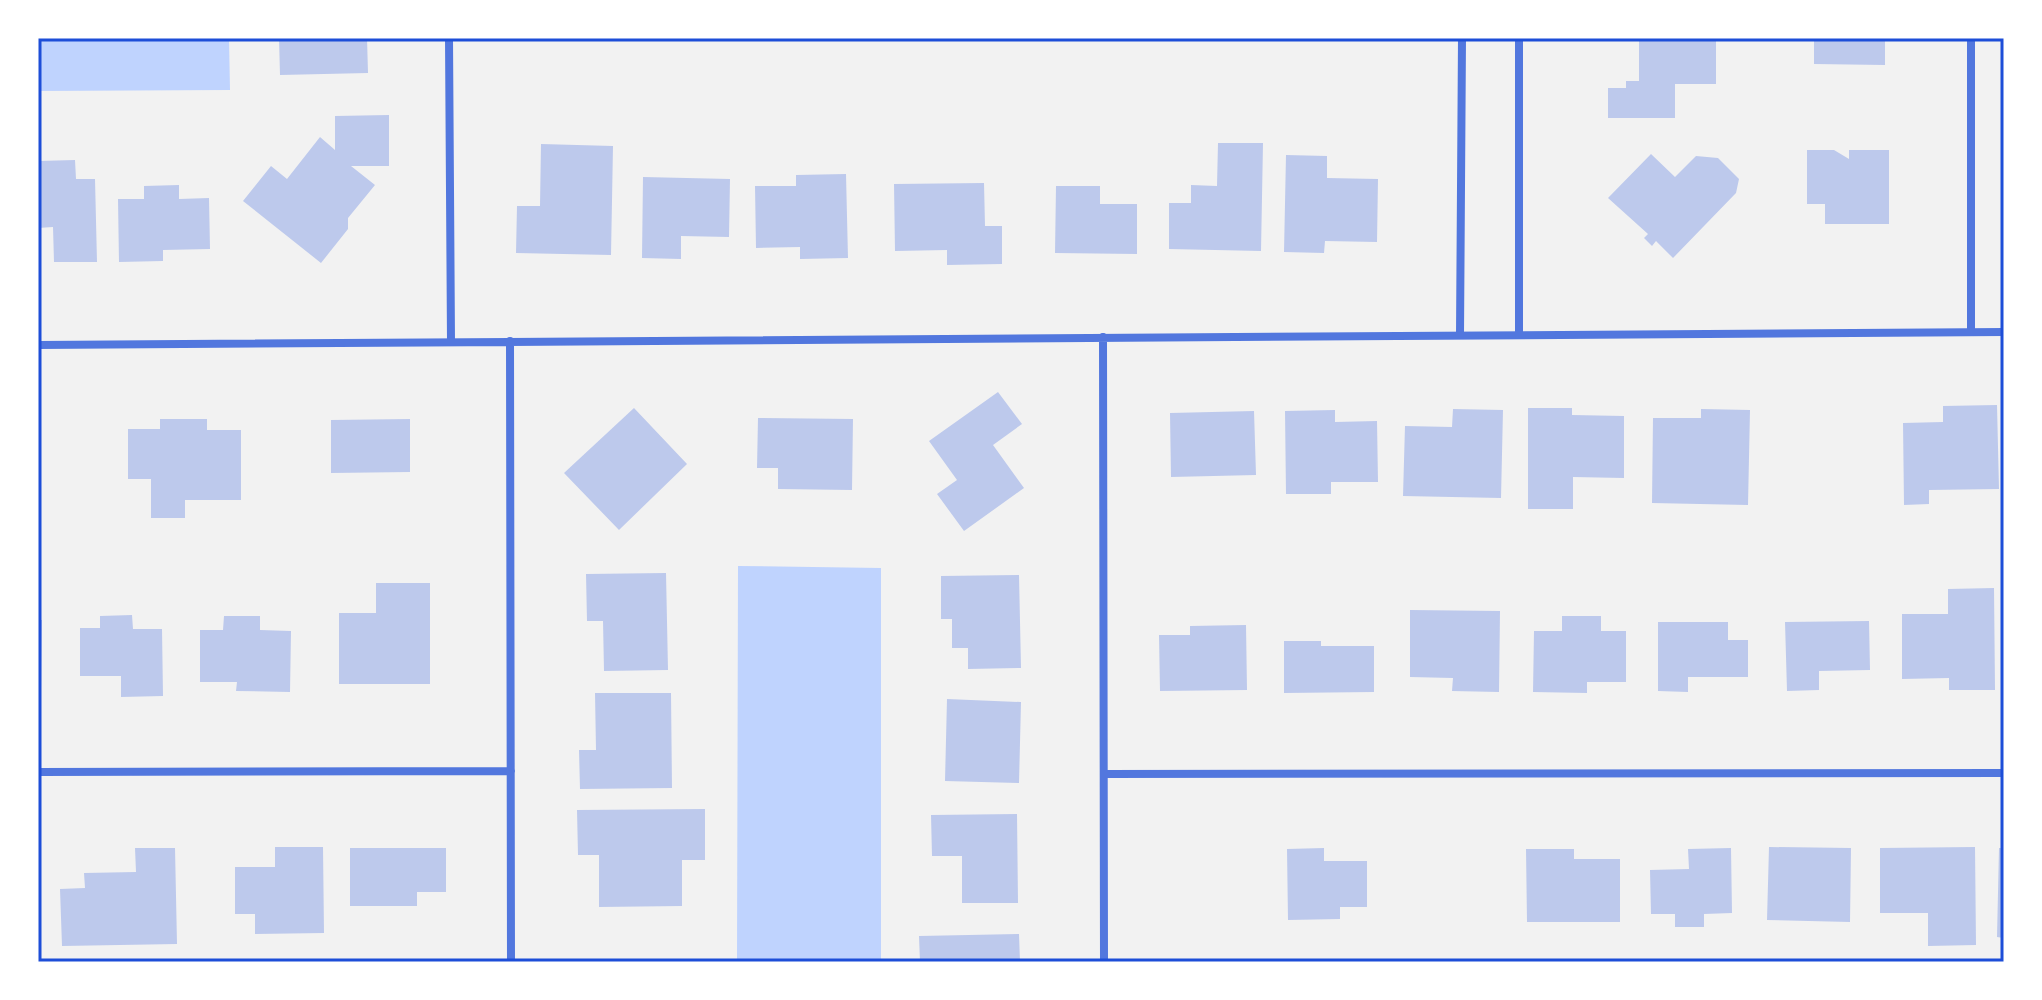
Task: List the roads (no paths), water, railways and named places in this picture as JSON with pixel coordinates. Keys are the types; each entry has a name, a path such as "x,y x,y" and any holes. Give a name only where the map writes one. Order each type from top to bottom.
{"street":[{"path":"449,38 451,342"},
{"path":"1460,335 1462,38"},
{"path":"1519,38 1519,334"},
{"path":"1971,38 1971,332"},
{"path":"38,345 2004,332"},
{"path":"1103,337 1104,962"},
{"path":"510,341 511,962"},
{"path":"38,772 511,771"},
{"path":"1104,774 2004,773"}],"water":[{"path":"38,38 229,38 230,90 38,91"},
{"path":"738,566 881,568 881,962 737,962"}]}
